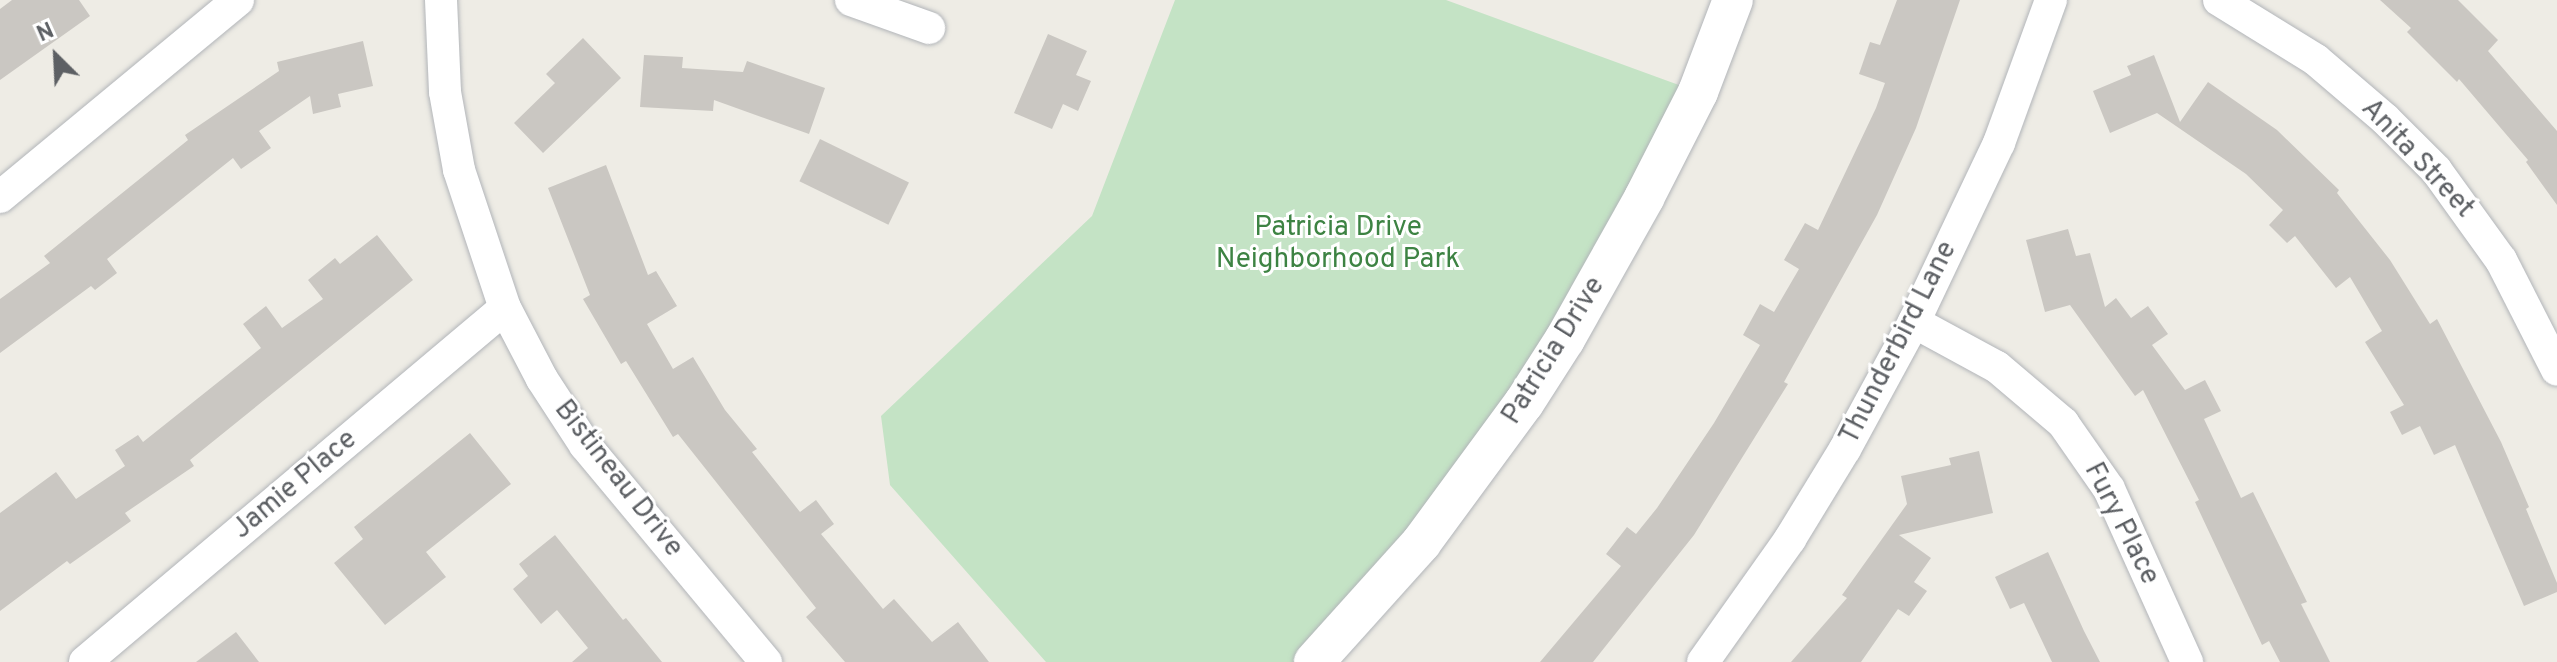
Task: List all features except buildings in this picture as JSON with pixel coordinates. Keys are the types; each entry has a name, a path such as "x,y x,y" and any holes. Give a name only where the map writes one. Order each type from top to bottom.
{"street":[{"path":"0,197 238,0"},
{"name":"Bistineau Drive","path":"441,0 445,92 459,170 505,308 542,379 585,445 766,662"},
{"path":"851,0 929,28"},
{"name":"Patricia Drive","path":"1314,662 1421,543 1524,403 1565,339 1685,119 1733,0"},
{"name":"Thunderbird Lane","path":"1703,662 1790,539 1845,449 1914,322 1999,143 2051,0"},
{"name":"Anita Street","path":"2219,0 2316,60 2385,119 2436,170 2501,260 2557,370"},
{"name":"Jamie Place","path":"85,662 505,308"},
{"name":"Fury Place","path":"1914,322 1997,367 2063,423 2116,503 2187,662"}],"green space":[{"name":"Patricia Drive Neighborhood Park","path":"1175,0 1446,0 1698,92 1565,339 1306,662 1046,662 890,485 881,416 1092,216"}]}
